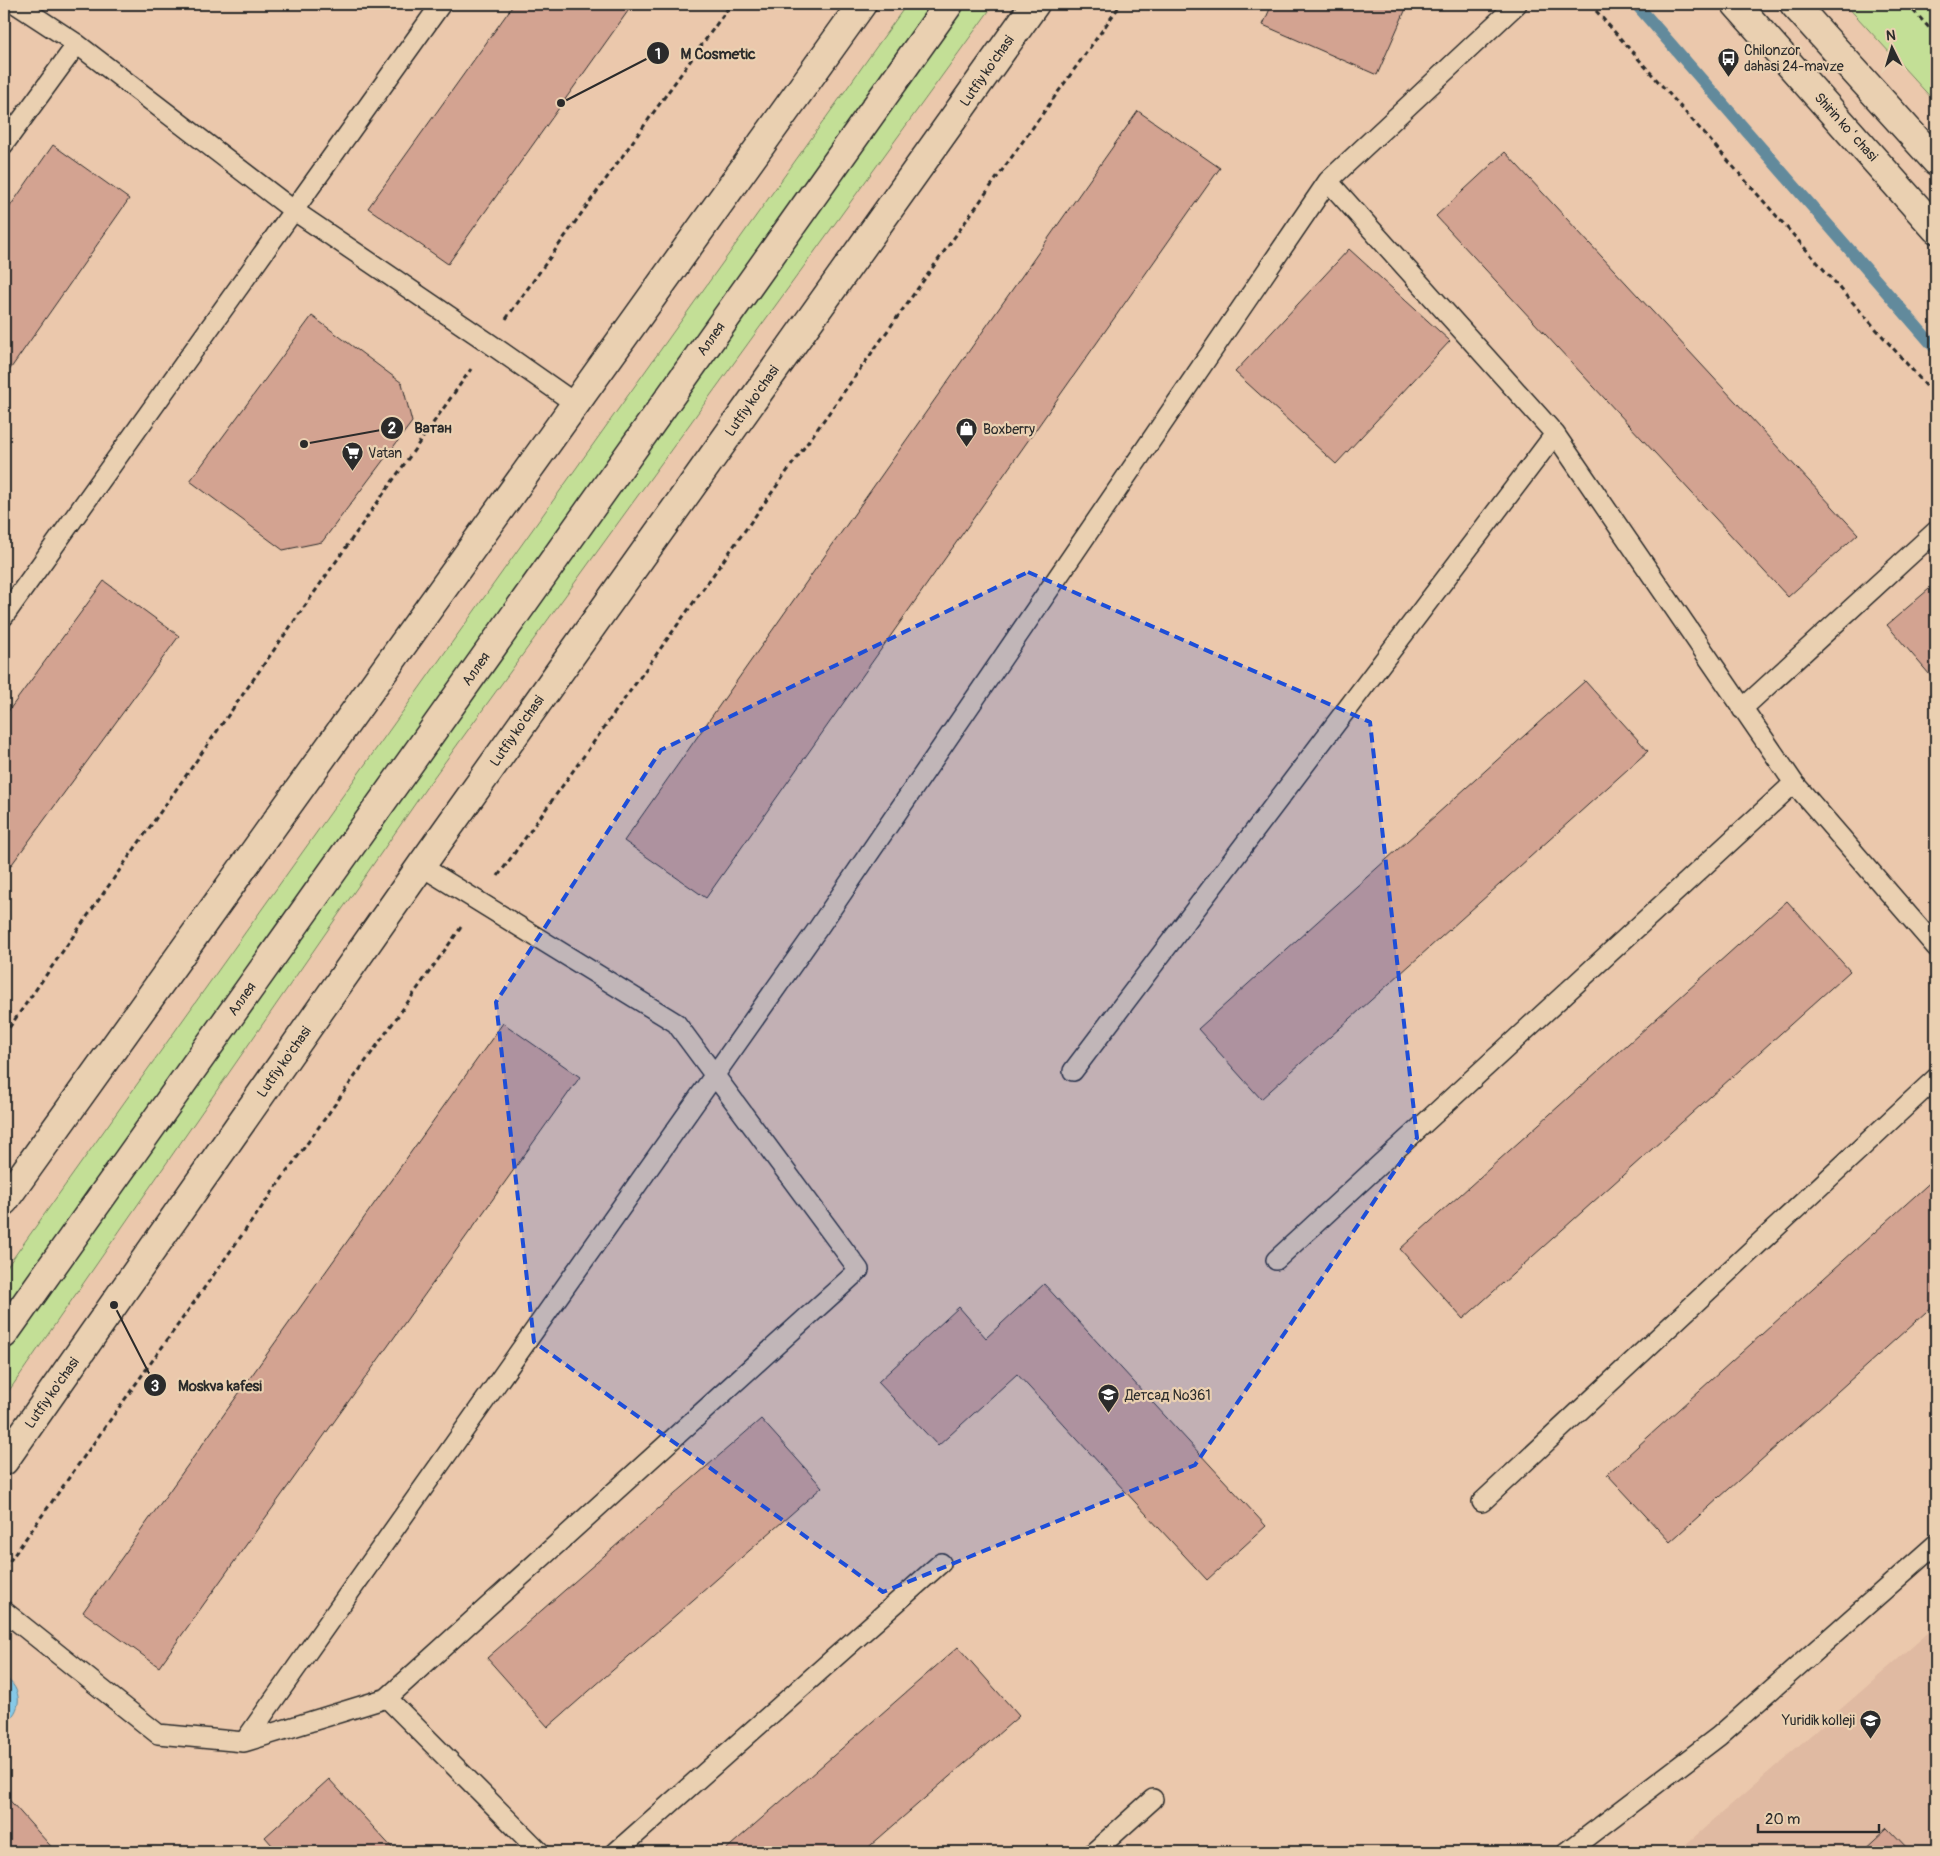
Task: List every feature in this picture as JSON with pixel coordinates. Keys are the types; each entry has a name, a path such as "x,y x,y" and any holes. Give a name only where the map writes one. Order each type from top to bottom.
{"main road":[{"path":"4,1201 862,4"},
{"name":"Аллея","path":"4,1334 949,4"},
{"name":"Lutfiy ko'chasi","path":"4,1460 421,866 1035,4"},
{"name":"Shirin koʻchasi","path":"1736,4 1936,229"},
{"path":"1794,4 1936,161"}],"lane":[{"path":"16,4 77,44 293,210 576,404"},
{"path":"4,616 441,4"},
{"path":"244,1742 825,919 1328,181 1517,4"},
{"path":"4,144 77,44"},
{"path":"1328,181 1555,434 1794,783 1936,947"},
{"path":"1073,1072 1555,434"},
{"path":"1742,709 1936,531"},
{"path":"1276,1260 1794,783"},
{"path":"4,1611 158,1734 244,1742 387,1698 859,1270 676,1023 421,866"},
{"path":"1482,1502 1936,1078"},
{"path":"1567,1852 1719,1736 1936,1544"},
{"path":"616,1852 941,1563"},
{"path":"387,1698 540,1852"},
{"path":"1094,1852 1153,1799"}],"path":[{"path":"4,1035 489,343 731,4"},
{"path":"4,1569 1121,4"},
{"path":"1590,4 1936,397"},
{"path":"1907,4 1936,34"}],"highlighted area":[{"path":"1028,572 1370,722 1417,1138 1195,1465 883,1592 534,1342 496,1002 661,750"}],"shaded area":[{"name":"Yuridik kolleji","path":"1936,1626 1936,1852 1677,1852"}],"green space":[{"path":"907,4 994,4 426,788 4,1398 4,1271"},
{"path":"1845,4 1936,4 1936,103"}],"water":[{"path":"4,1677 15,1687 18,1700 15,1713 4,1723"}],"building":[{"path":"514,4 633,4 448,264 368,208"},
{"path":"1272,4 1408,4 1377,75 1263,25"},
{"path":"1138,111 1220,168 706,898 624,841"},
{"path":"53,145 129,199 4,378 4,215"},
{"path":"1505,152 1858,534 1788,597 1436,216"},
{"path":"1349,249 1450,341 1336,464 1235,372"},
{"name":"Vatan","path":"312,316 402,383 412,422 322,542 283,550 190,481"},
{"path":"104,581 179,636 4,875 4,717"},
{"path":"1936,583 1936,682 1887,625"},
{"path":"1585,681 1648,751 1261,1099 1198,1029"},
{"path":"1787,901 1850,971 1463,1319 1400,1249"},
{"path":"503,1023 580,1077 159,1667 83,1612"},
{"path":"1936,1177 1936,1303 1670,1542 1607,1474"},
{"name":"Детсад №361","path":"1044,1284 1266,1526 1207,1580 1017,1374 938,1446 878,1382 959,1307 986,1338"},
{"path":"761,1419 822,1487 548,1727 487,1658"},
{"path":"958,1647 1019,1716 863,1852 723,1852"},
{"path":"329,1779 396,1852 278,1852 265,1837"},
{"path":"4,1794 56,1852 4,1852"},
{"path":"1888,1828 1911,1852 1862,1852"}],"waterway":[{"path":"1636,4 1936,349"}],"place":[{"name":"Chilonzor dahasi 24-mavze","path":"1728,77"},
{"name":"M Cosmetic","path":"561,103"},
{"name":"Ватан","path":"304,444"},
{"name":"Boxberry","path":"967,448"},
{"name":"Vatan","path":"352,472"},
{"name":"Moskva kafesi","path":"114,1305"},
{"name":"Детсад №361","path":"1109,1414"},
{"name":"Yuridik kolleji","path":"1871,1739"}]}
